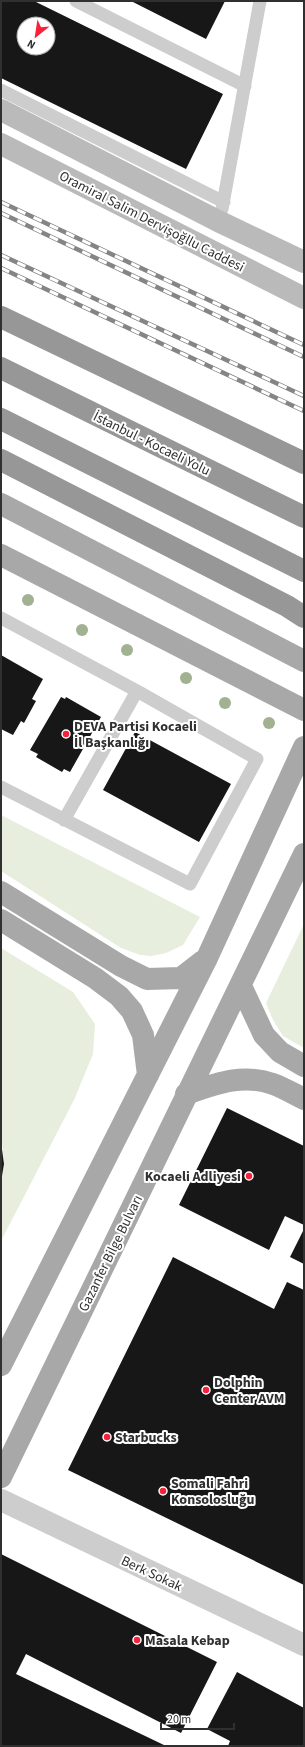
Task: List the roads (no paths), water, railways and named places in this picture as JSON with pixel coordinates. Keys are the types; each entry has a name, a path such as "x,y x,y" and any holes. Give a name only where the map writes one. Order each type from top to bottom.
{"highway":[{"path":"1,317 304,463"},
{"name":"İstanbul - Kocaeli Yolu","path":"1,368 304,517"},
{"path":"1,419 304,571"},
{"path":"1,460 287,606 304,617"}],"main road":[{"path":"1,110 221,211 304,262"},
{"name":"Oramiral Salim Dervişoğllu Caddesi","path":"1,144 304,298"},
{"path":"1,504 304,661"},
{"path":"1,555 304,710"},
{"path":"1,1365 207,958 304,747"},
{"name":"Gazanfer Bilge Bulvarı","path":"1,1477 304,854"},
{"path":"1,892 121,966 148,979 181,978 207,958"},
{"path":"1,920 95,978 119,996 132,1011 143,1035 148,1075"},
{"path":"241,986 264,1035 280,1052 304,1066"},
{"path":"186,1094 222,1081 245,1079 273,1084 304,1099"}],"street":[{"name":"Berk Sokak","path":"1,1500 304,1645"}],"lane":[{"path":"76,1 245,86"},
{"path":"1,90 221,211 260,1"},
{"path":"1,618 137,691 257,759 190,884 1,787"},
{"path":"64,820 137,691"}],"railway":[{"path":"1,202 304,345"},
{"path":"1,213 304,357"},
{"path":"1,255 304,396"},
{"path":"1,268 304,411"}],"place":[{"name":"DEVA Partisi Kocaeli İl Başkanlığı","path":"66,734"},
{"name":"Kocaeli Adliyesi","path":"249,1176"},
{"name":"Dolphin Center AVM","path":"206,1390"},
{"name":"Starbucks","path":"107,1437"},
{"name":"Somali Fahri Konsolosluğu","path":"163,1491"},
{"name":"Masala Kebap","path":"137,1640"}]}
